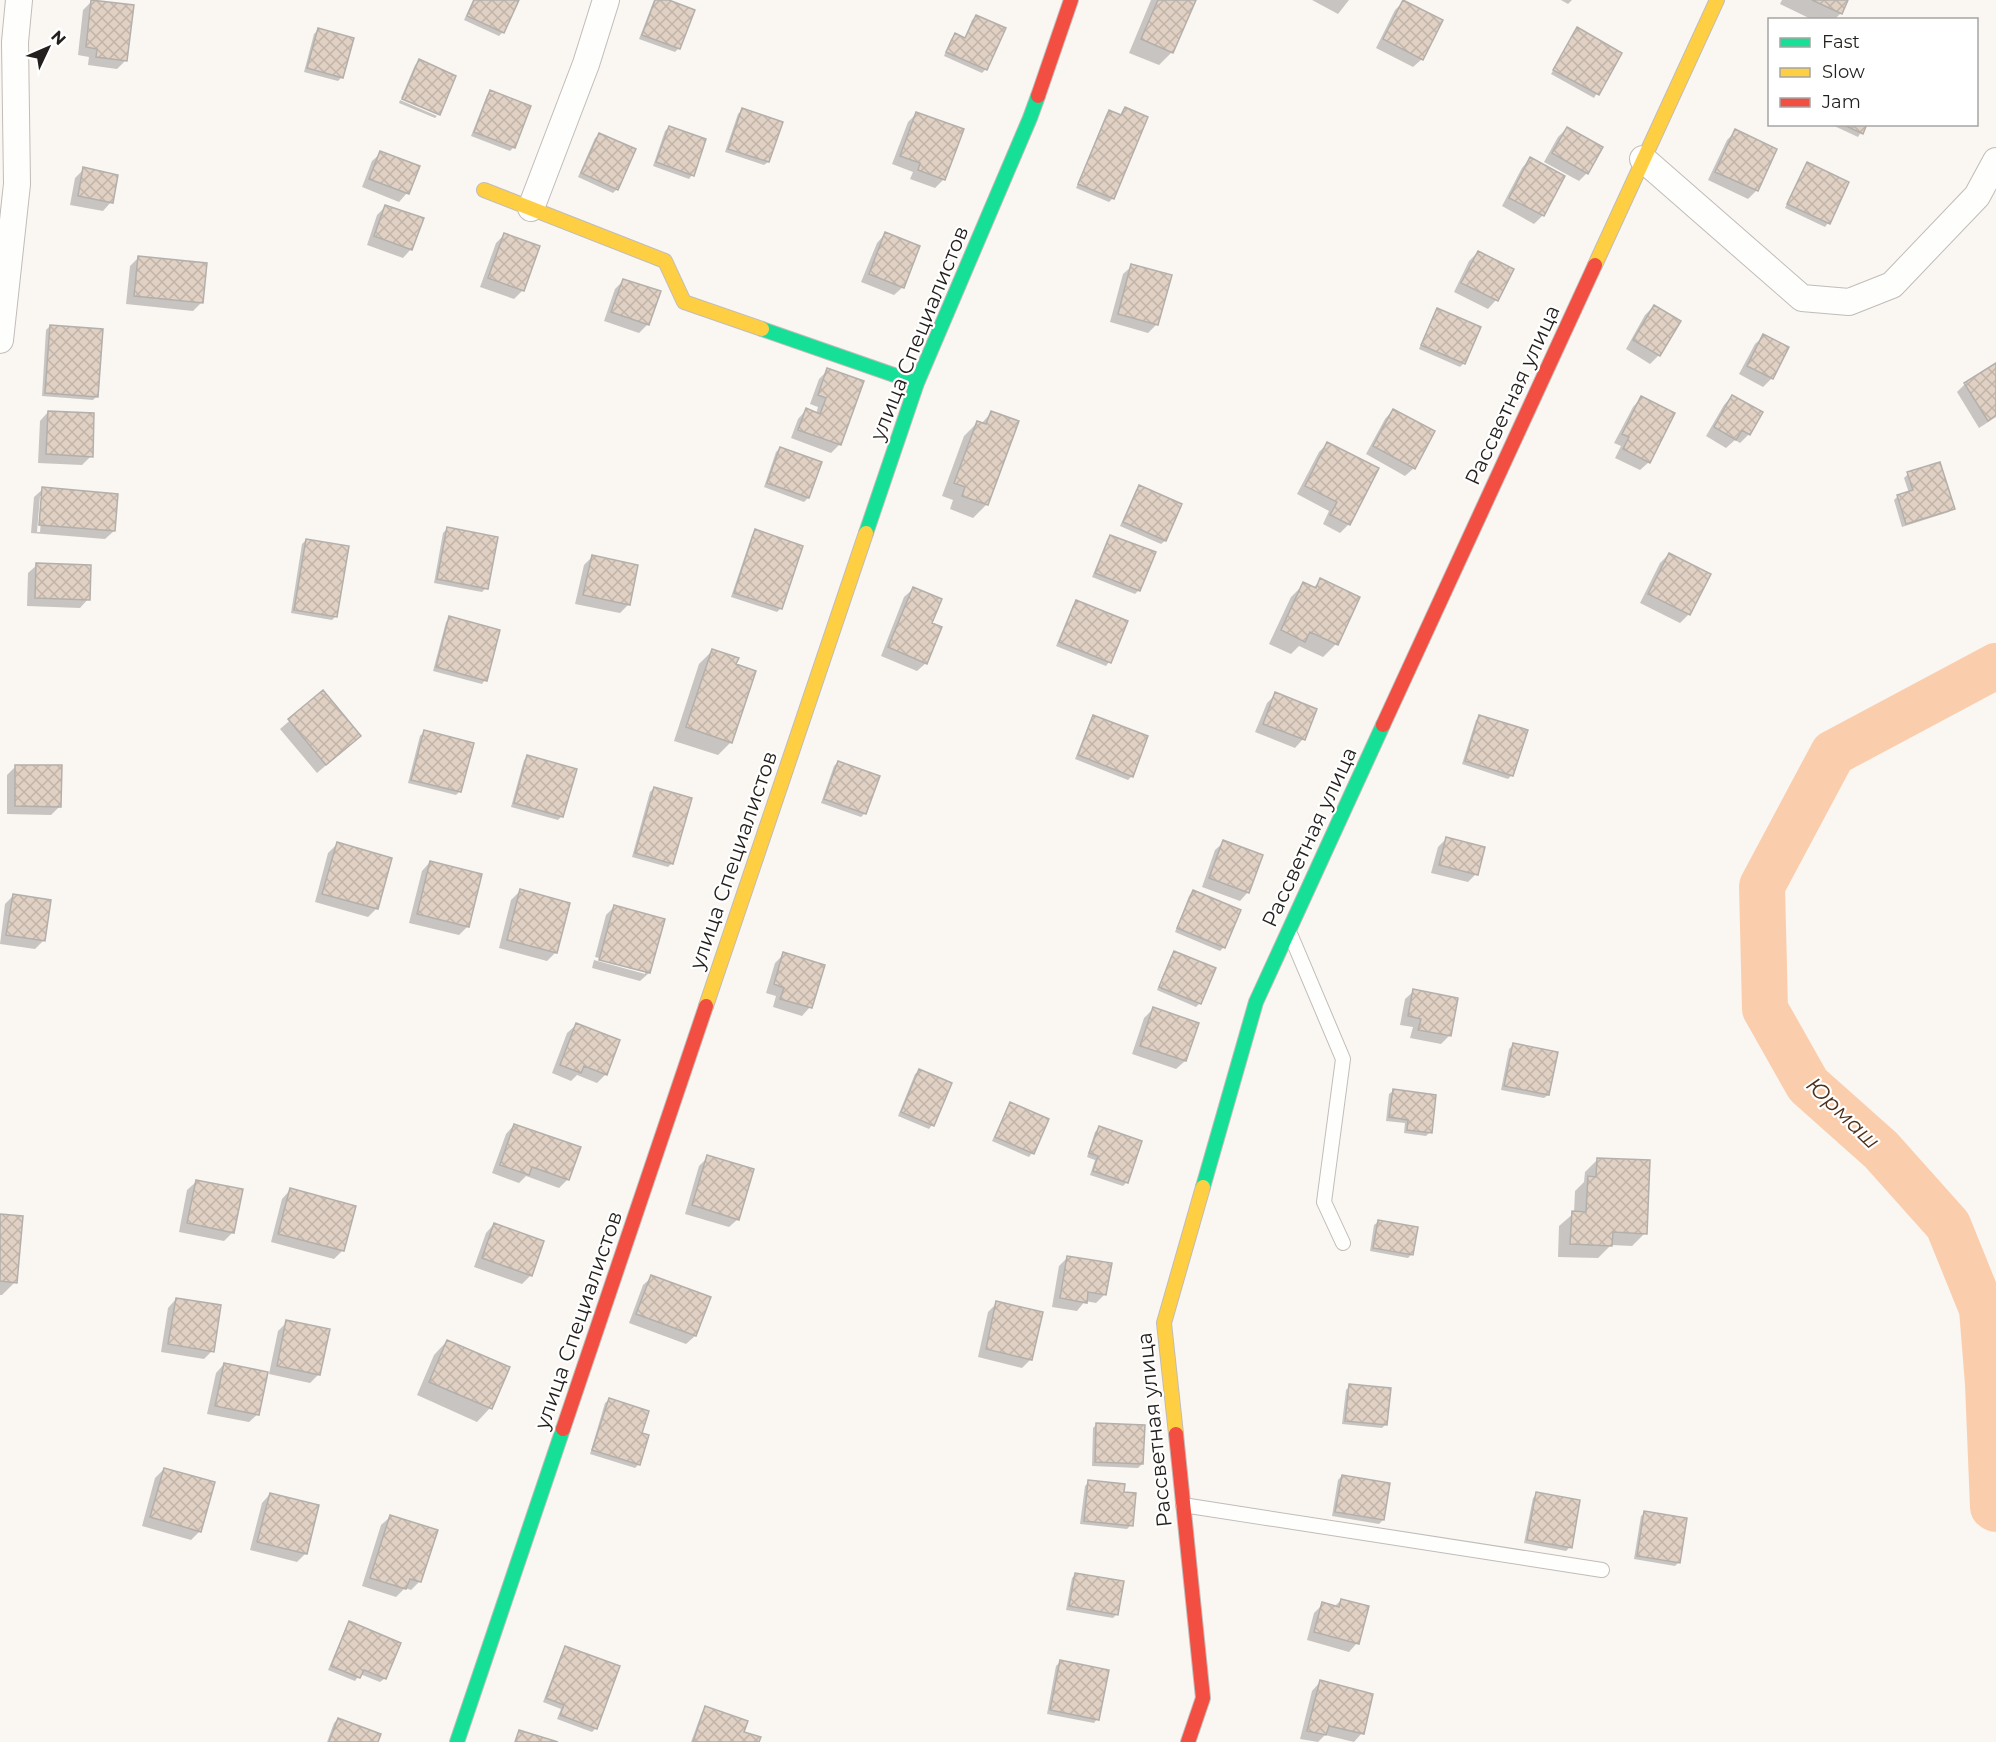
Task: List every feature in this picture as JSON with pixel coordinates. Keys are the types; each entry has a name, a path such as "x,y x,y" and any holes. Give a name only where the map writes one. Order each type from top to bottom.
{"street":[{"path":"0,340 17,184 15,42 19,0"},
{"path":"531,208 586,64 606,0"},
{"name":"улица Специалистов","path":"457,1742 917,383 1030,118 1071,0"},
{"name":"Рассветная улица","path":"1188,1742 1203,1698 1164,1323 1256,1002 1717,0"},
{"path":"1643,159 1802,298 1849,302 1892,285 1977,196 1996,161"},
{"path":"484,190 665,261 684,302 917,383"}],"lane":[{"path":"1289,931 1342,1059 1324,1202 1343,1243"},
{"path":"1183,1505 1602,1570"}],"building":[{"path":"91,0 134,5 127,61 96,57 97,49 86,47"},
{"path":"474,0 519,0 504,33 467,16"},
{"path":"655,0 669,0 695,10 680,49 642,35"},
{"path":"1158,0 1196,0 1173,53 1141,39"},
{"path":"1403,0 1443,20 1423,60 1383,39"},
{"path":"1812,0 1848,0 1842,14"},
{"path":"976,15 1006,28 987,70 946,52 955,33 965,38"},
{"path":"1577,27 1622,53 1599,95 1553,70"},
{"path":"318,28 354,38 343,78 307,68"},
{"path":"419,59 456,76 440,115 402,99"},
{"path":"490,90 531,106 515,148 474,132"},
{"path":"1125,107 1148,117 1114,199 1078,184 1109,110 1121,115"},
{"path":"742,108 783,122 769,162 728,149"},
{"path":"916,112 964,129 945,180 918,170 920,163 900,156"},
{"path":"669,126 706,139 694,176 656,162"},
{"path":"1846,126 1866,126 1863,134"},
{"path":"1567,127 1603,147 1588,174 1552,153"},
{"path":"1735,129 1777,149 1758,191 1715,172"},
{"path":"599,133 636,149 618,190 581,173"},
{"path":"380,151 420,166 409,194 369,179"},
{"path":"1530,157 1565,176 1544,216 1509,198"},
{"path":"1807,162 1849,182 1830,224 1787,204"},
{"path":"83,167 118,175 113,203 78,196"},
{"path":"385,205 424,218 412,250 374,236"},
{"path":"885,232 920,246 904,288 869,274"},
{"path":"504,233 540,246 524,291 488,278"},
{"path":"1478,251 1514,269 1498,301 1461,283"},
{"path":"138,256 207,263 203,303 134,296"},
{"path":"1131,264 1172,275 1158,325 1118,314"},
{"path":"623,279 661,291 649,325 611,312"},
{"path":"1654,305 1681,321 1660,356 1633,340"},
{"path":"1437,308 1481,327 1465,364 1421,345"},
{"path":"50,325 103,329 98,397 45,393"},
{"path":"1763,334 1789,347 1773,379 1747,366"},
{"path":"1996,363 1996,415 1988,421 1964,383"},
{"path":"827,368 864,381 841,445 798,430 806,408 820,414 826,398 818,395"},
{"path":"1732,395 1763,412 1750,435 1742,430 1736,440 1714,427"},
{"path":"1641,396 1675,413 1650,463 1623,449 1629,437 1622,434"},
{"path":"1393,409 1435,431 1415,469 1373,446"},
{"path":"48,411 94,413 93,457 46,454"},
{"path":"991,411 1019,421 988,505 962,496 965,487 954,483 977,421 986,424"},
{"path":"1327,442 1379,468 1350,525 1330,515 1337,502 1305,486"},
{"path":"780,447 822,462 809,498 767,483"},
{"path":"1940,462 1955,509 1906,524 1897,495 1913,490 1907,472"},
{"path":"1139,485 1182,504 1166,541 1123,522"},
{"path":"42,487 118,494 115,531 39,525"},
{"path":"447,527 498,537 488,589 437,579"},
{"path":"755,529 803,546 782,609 734,593"},
{"path":"1110,535 1156,552 1140,591 1095,573"},
{"path":"306,539 349,546 337,617 294,610"},
{"path":"1669,553 1711,574 1690,615 1648,594"},
{"path":"592,555 638,565 630,605 583,595"},
{"path":"36,563 91,565 90,600 35,598"},
{"path":"1320,578 1360,597 1338,645 1310,632 1305,642 1281,630 1303,582 1316,588"},
{"path":"913,587 942,599 932,623 942,627 927,664 888,647"},
{"path":"1076,600 1128,621 1111,663 1059,642"},
{"path":"449,616 500,630 487,681 436,667"},
{"path":"712,649 739,658 736,664 756,671 732,743 686,727"},
{"path":"323,690 361,736 326,765 288,719"},
{"path":"1275,692 1317,709 1305,740 1263,724"},
{"path":"1093,715 1148,736 1133,777 1078,755"},
{"path":"1479,715 1528,730 1513,776 1465,761"},
{"path":"424,730 474,743 461,792 411,780"},
{"path":"527,755 577,769 563,817 514,803"},
{"path":"838,761 880,776 866,814 824,799"},
{"path":"15,765 62,765 61,807 15,806"},
{"path":"654,787 692,798 673,864 635,853"},
{"path":"1446,837 1485,847 1478,875 1439,865"},
{"path":"1223,840 1263,855 1249,893 1209,878"},
{"path":"337,842 392,858 378,909 322,894"},
{"path":"430,861 482,874 469,927 417,914"},
{"path":"520,889 570,903 557,953 507,940"},
{"path":"1193,890 1241,910 1225,948 1177,928"},
{"path":"13,894 51,900 45,941 6,935"},
{"path":"614,905 665,919 650,973 599,960"},
{"path":"1174,951 1216,968 1201,1004 1159,987"},
{"path":"783,952 825,965 812,1008 780,999 784,988 774,984"},
{"path":"1413,989 1458,998 1451,1036 1418,1030 1421,1019 1408,1016"},
{"path":"1153,1007 1199,1023 1186,1061 1140,1046"},
{"path":"576,1023 620,1040 607,1075 584,1066 581,1073 560,1065"},
{"path":"1513,1043 1558,1052 1549,1095 1504,1086"},
{"path":"919,1069 952,1083 934,1126 901,1112"},
{"path":"1393,1089 1436,1095 1432,1133 1407,1130 1408,1120 1389,1117"},
{"path":"1010,1102 1049,1119 1034,1154 995,1137"},
{"path":"514,1124 581,1147 569,1180 532,1167 529,1175 500,1165"},
{"path":"1099,1126 1142,1141 1128,1183 1093,1171 1098,1156 1089,1153"},
{"path":"707,1155 754,1169 739,1220 692,1205"},
{"path":"1597,1158 1650,1160 1647,1234 1613,1232 1612,1246 1570,1244 1572,1211 1586,1212 1588,1176 1596,1177"},
{"path":"196,1180 243,1189 234,1233 187,1223"},
{"path":"290,1188 356,1206 344,1251 278,1234"},
{"path":"0,1214 23,1216 17,1283 0,1281"},
{"path":"1378,1220 1418,1227 1413,1255 1373,1248"},
{"path":"494,1223 544,1241 532,1276 482,1258"},
{"path":"1067,1256 1112,1263 1106,1295 1088,1292 1087,1303 1060,1298"},
{"path":"651,1275 711,1297 696,1336 636,1314"},
{"path":"176,1298 221,1305 214,1352 168,1344"},
{"path":"996,1301 1043,1312 1032,1360 986,1349"},
{"path":"286,1320 330,1329 320,1375 277,1366"},
{"path":"447,1340 510,1367 492,1409 429,1382"},
{"path":"224,1363 268,1372 259,1415 215,1406"},
{"path":"1349,1384 1391,1388 1387,1425 1345,1421"},
{"path":"609,1398 649,1411 642,1433 649,1435 640,1465 592,1450"},
{"path":"1096,1423 1145,1425 1143,1464 1095,1462"},
{"path":"164,1468 215,1482 201,1532 150,1517"},
{"path":"1342,1475 1390,1483 1384,1520 1335,1512"},
{"path":"1088,1480 1125,1484 1124,1492 1136,1493 1133,1526 1084,1521"},
{"path":"1536,1492 1580,1500 1572,1548 1527,1540"},
{"path":"270,1493 319,1505 307,1554 257,1542"},
{"path":"1644,1511 1687,1518 1680,1563 1637,1556"},
{"path":"390,1515 438,1530 421,1582 410,1579 406,1589 370,1578"},
{"path":"1075,1573 1124,1581 1118,1615 1069,1606"},
{"path":"1341,1599 1369,1606 1359,1644 1314,1632 1322,1602 1339,1607"},
{"path":"349,1621 401,1643 386,1679 364,1670 360,1678 331,1666"},
{"path":"565,1646 620,1666 597,1729 560,1715 564,1705 546,1698"},
{"path":"1060,1660 1109,1670 1099,1720 1050,1710"},
{"path":"1320,1680 1373,1694 1364,1734 1329,1726 1326,1735 1307,1731"},
{"path":"705,1706 748,1721 744,1732 761,1737 759,1742 693,1742"},
{"path":"338,1718 381,1734 378,1742 329,1742"},
{"path":"519,1730 558,1742 515,1742"}],"waterway":[{"name":"Юрмаш","path":"1996,666 1833,753 1762,886 1765,1009 1808,1085 1881,1150 1948,1225 1982,1309 1988,1384 1993,1507 1996,1509"}],"traffic: fast":[{"path":"866,533 917,383 1038,96"},
{"path":"762,329 917,383"},
{"path":"1203,1187 1256,1002 1383,725"},
{"path":"457,1742 563,1429"}],"traffic: slow":[{"path":"1595,265 1717,0"},
{"path":"484,190 665,261 684,302 762,329"},
{"path":"706,1006 866,533"},
{"path":"1176,1434 1164,1323 1203,1187"}],"traffic: jam":[{"path":"1038,96 1071,0"},
{"path":"1383,725 1595,265"},
{"path":"563,1429 706,1006"},
{"path":"1176,1434 1203,1698 1188,1742"}]}
